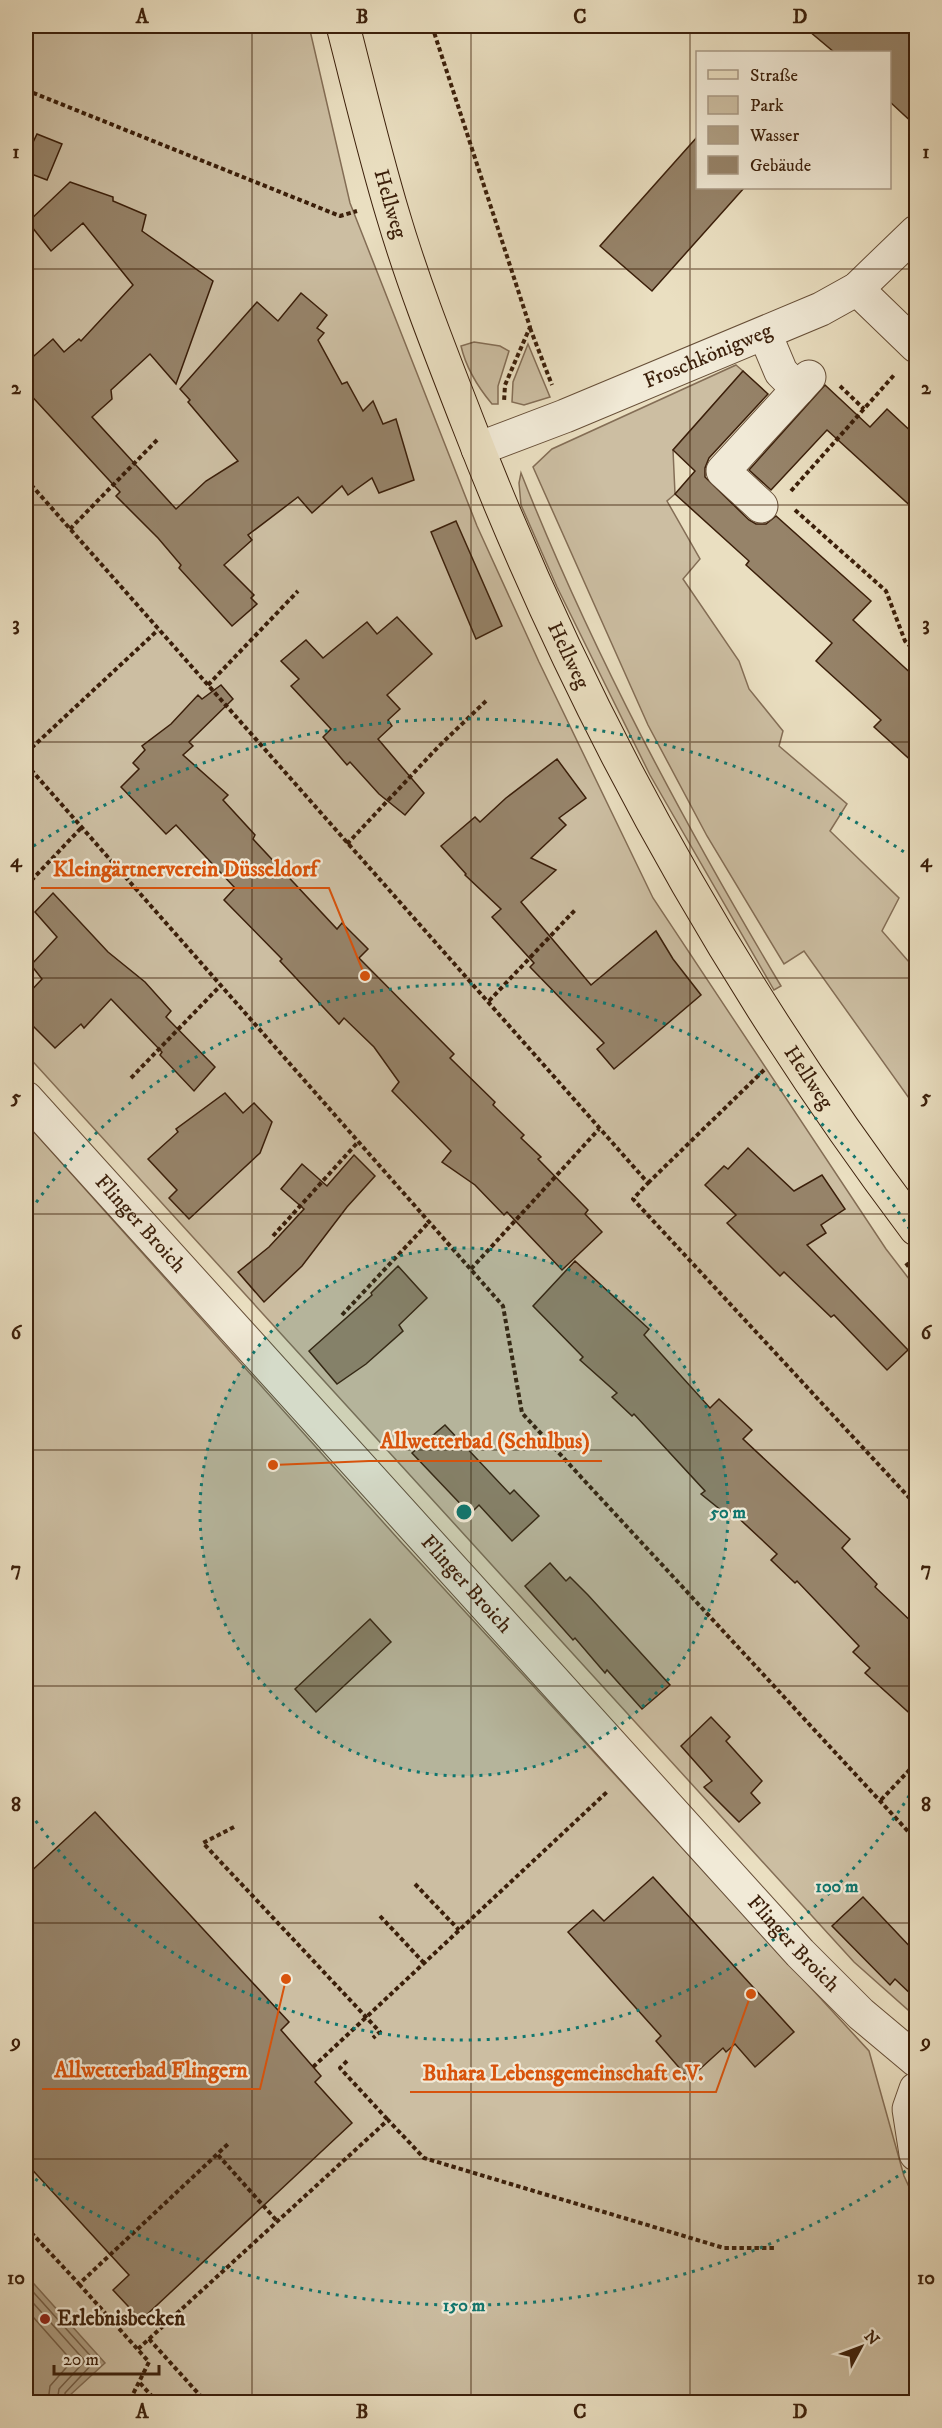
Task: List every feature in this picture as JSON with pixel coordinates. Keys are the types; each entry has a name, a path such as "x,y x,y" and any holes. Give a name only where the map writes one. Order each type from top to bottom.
{"main road":[{"name":"Hellweg","path":"343,26 393,217 478,449 528,574 568,660 672,860 743,980 805,1076 916,1229"}],"street":[{"name":"Froschkönigweg","path":"478,449 765,334 821,309 857,289 916,232"},
{"path":"857,289 909,356"},
{"path":"765,334 781,372 803,383 723,471 778,503"},
{"name":"Flinger Broich","path":"30,1111 800,1953 861,2014 916,2060"},
{"path":"916,2089 909,2109 916,2154"}],"path":[{"path":"432,26 530,327 564,416"},
{"path":"26,90 340,216 359,210"},
{"path":"506,412 505,385 530,327"},
{"path":"909,356 778,503 886,591 905,641 916,652"},
{"path":"70,529 159,438"},
{"path":"26,479 648,1183"},
{"path":"208,685 298,591"},
{"path":"26,753 158,630"},
{"path":"347,844 439,746 487,700"},
{"path":"26,764 503,1306 522,1413 916,1840"},
{"path":"26,886 81,828"},
{"path":"489,1001 575,910"},
{"path":"131,1078 220,987"},
{"path":"756,1077 633,1199 916,1505"},
{"path":"471,1269 599,1129"},
{"path":"273,1236 358,1142"},
{"path":"342,1315 429,1222"},
{"path":"881,1800 916,1763"},
{"path":"313,2067 633,1768"},
{"path":"234,1827 203,1843 380,2032 373,2038"},
{"path":"415,1884 459,1930"},
{"path":"380,1917 424,1963"},
{"path":"347,2061 340,2068 423,2158 724,2248 774,2248"},
{"path":"138,2349 388,2120"},
{"path":"79,2284 228,2144"},
{"path":"218,2154 277,2221"},
{"path":"26,2227 149,2362 129,2403"},
{"path":"26,2238 31,2233"},
{"path":"149,2339 206,2403"},
{"path":"140,2383 158,2403"}],"green space":[{"path":"26,26 309,26 350,203 477,526 539,662 653,898 886,1249 916,1288 916,2017 854,1962 26,1054"},
{"path":"474,342 500,346 509,351 498,386 498,404 492,404 466,362 461,346"},
{"path":"528,344 550,397 524,405 512,402 513,382"},
{"path":"736,365 743,371 673,450 675,494 667,501 700,559 683,579 739,661 749,689 783,731 779,746 847,804 830,831 899,898 882,931 916,970 916,1108 804,951 784,964 707,836 648,725 533,467 552,449"},
{"path":"521,473 578,606 641,735 709,862 781,986 774,990 650,775 557,587 521,505 519,483"},
{"path":"26,1123 400,1541 869,2051 904,2176 916,2202 916,2402 26,2402"}],"water":[{"name":"Erlebnisbecken","path":"26,2275 105,2363 69,2396 74,2402 26,2402"}],"building":[{"path":"803,26 916,26 916,126 891,103 891,51 833,51"},
{"path":"37,134 62,144 47,180 26,172 26,157"},
{"path":"696,138 696,189 743,189 652,291 600,246"},
{"path":"70,182 113,197 113,201 146,215 142,231 213,281 176,384 150,354 111,390 112,399 92,417 176,509 206,481 238,461 188,402 190,400 180,389 257,302 278,321 301,293 327,315 317,328 324,333 318,340 342,384 347,382 363,411 373,401 383,424 396,419 414,480 379,493 372,478 348,495 342,486 312,513 298,497 248,535 252,540 224,565 254,595 251,598 257,604 232,626 179,568 181,565 158,538 116,496 120,492 26,390 26,363 53,339 64,352 79,339 81,341 133,285 83,223 51,251 28,222"},
{"path":"743,371 768,394 709,458 705,468 705,477 749,520 756,524 766,524 776,516 871,601 853,620 916,678 916,765 874,727 881,720 816,661 832,643 746,565 749,561 675,494 695,471 673,450"},
{"path":"825,385 870,427 887,409 916,436 916,511 827,430 771,490 749,470"},
{"path":"456,521 502,626 476,639 431,532"},
{"path":"397,617 432,654 387,695 400,709 388,720 392,726 378,739 424,793 405,815 379,794 350,762 347,765 323,737 331,729 291,686 299,679 281,661 306,640 323,658 367,622 377,634"},
{"path":"221,685 233,699 189,742 193,746 183,755 228,795 223,800 255,835 253,839 337,929 342,923 368,949 359,958 454,1054 450,1058 495,1102 493,1105 524,1135 521,1138 541,1157 538,1159 588,1210 585,1214 602,1232 562,1270 507,1212 504,1215 475,1185 442,1162 451,1151 392,1091 399,1082 374,1047 344,1018 339,1024 280,961 282,959 224,900 235,888 176,825 166,834 121,787 139,769 133,763 145,750 142,746 171,724 198,695 202,699"},
{"path":"557,759 586,798 559,818 566,825 531,858 556,870 521,902 591,985 656,931 673,959 701,995 614,1069 597,1049 604,1043 530,967 534,963 492,917 501,909 465,875 441,846 475,817 480,822 506,798"},
{"path":"53,893 108,952 145,982 171,1011 166,1017 215,1067 194,1091 160,1055 162,1052 111,999 84,1028 81,1024 55,1048 26,1019 26,996 42,979 31,965 57,937 35,912"},
{"path":"225,1093 243,1113 254,1103 272,1122 260,1153 189,1219 169,1198 177,1190 148,1159 178,1132 176,1129"},
{"path":"748,1148 794,1191 822,1175 845,1209 821,1225 826,1233 807,1245 908,1350 887,1370 834,1315 831,1317 784,1272 780,1276 727,1223 736,1215 705,1185 724,1166 728,1169"},
{"path":"354,1155 375,1176 347,1207 302,1266 264,1302 238,1272 269,1247 304,1209 281,1189 302,1164 327,1186"},
{"path":"575,1261 649,1329 644,1335 710,1408 719,1399 752,1430 743,1439 850,1539 842,1548 877,1584 875,1587 916,1626 916,1719 865,1673 870,1668 853,1652 859,1646 797,1581 795,1583 771,1560 777,1554 731,1511 727,1515 701,1494 705,1491 634,1414 632,1416 612,1397 617,1393 580,1360 583,1357 533,1306"},
{"path":"398,1266 427,1298 399,1325 403,1331 366,1364 337,1384 309,1351 372,1295 371,1293"},
{"path":"445,1425 510,1494 514,1490 539,1516 512,1541 479,1505 470,1514 412,1453"},
{"path":"550,1563 566,1581 570,1577 588,1595 670,1685 642,1709 607,1670 605,1673 575,1638 573,1640 525,1586"},
{"path":"370,1619 391,1642 316,1712 295,1689"},
{"path":"711,1717 730,1737 726,1741 762,1781 751,1793 760,1803 739,1822 704,1787 712,1781 681,1746"},
{"path":"95,1812 289,2022 281,2030 321,2076 315,2082 352,2123 141,2320 113,2290 129,2275 26,2163 26,1876"},
{"path":"653,1877 794,2032 755,2067 735,2044 726,2052 723,2048 689,2079 656,2041 661,2036 568,1932 593,1910 604,1921"},
{"path":"863,1897 916,1953 916,1999 895,1979 890,1985 832,1926"}],"place":[{"name":"Kleingärtnerverein Düsseldorf","path":"365,976"},
{"name":"Allwetterbad (Schulbus)","path":"273,1465"},
{"name":"Allwetterbad Flingern","path":"286,1979"},
{"name":"Buhara Lebensgemeinschaft e.V.","path":"751,1994"},
{"name":"Erlebnisbecken","path":"45,2319"}]}
